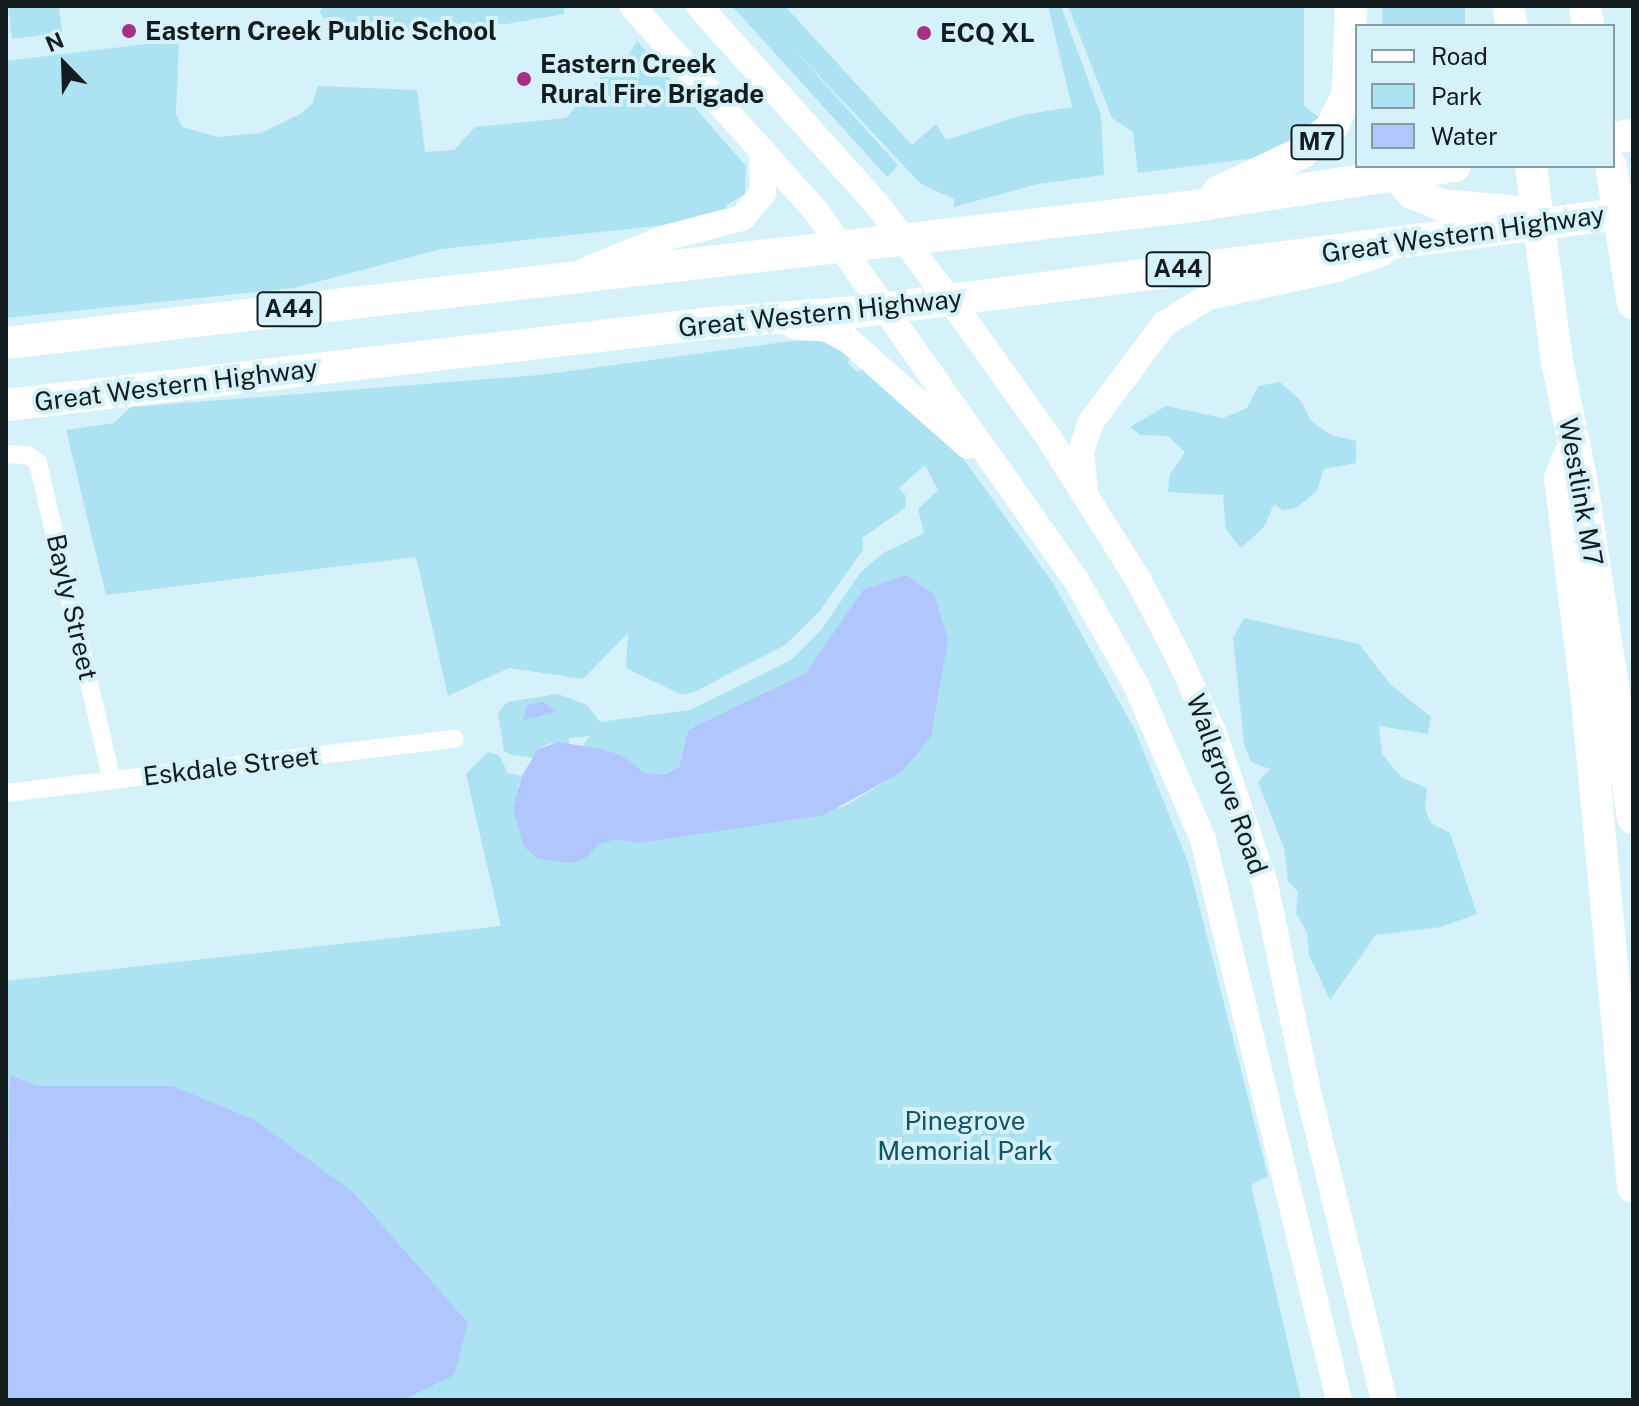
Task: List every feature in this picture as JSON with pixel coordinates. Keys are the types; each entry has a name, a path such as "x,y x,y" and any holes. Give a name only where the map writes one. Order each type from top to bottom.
{"highway":[{"name":"M7","path":"1187,207 1301,153 1332,127 1348,93 1351,6"},
{"name":"A44","path":"6,343 572,275 1187,207 1392,171 1430,168"},
{"name":"Westlink M7","path":"1531,168 1557,361 1574,444 1633,818"},
{"path":"1611,168 1633,303"},
{"path":"1392,171 1412,193 1441,205 1584,218"},
{"name":"Great Western Highway","path":"6,405 713,323 887,308 1408,244 1633,212"},
{"path":"1574,444 1560,478 1589,715 1633,1187"}],"main road":[{"name":"Wallgrove Road","path":"632,6 762,150 887,308 1075,578 1136,685 1203,839 1339,1400"},
{"name":"Wallgrove Road","path":"699,6 904,239 949,300 1086,496 1178,656 1214,734 1245,821 1277,936 1308,1091 1384,1400"},
{"path":"572,275 665,238 742,218 763,193 762,150"},
{"path":"1086,496 1081,451 1091,422 1130,364 1177,314 1208,297 1338,269 1408,244"},
{"path":"713,323 810,327 836,333 904,385 1009,484"}],"street":[{"name":"Bayly Street","path":"8,454 28,455 38,463 112,780"},
{"name":"Eskdale Street","path":"6,793 455,739"}],"green space":[{"path":"8,6 59,6 62,32 12,39"},
{"path":"325,6 565,6 564,14 506,24 450,24 367,36 326,21 319,11"},
{"path":"732,6 785,6 912,145 936,124 946,140 1022,115 1072,107 1048,6 1061,6 1101,115 1104,175 1038,184 954,207 954,199 921,184 788,43 898,165 887,177"},
{"path":"1068,6 1304,6 1304,106 1320,118 1307,133 1263,157 1138,173 1133,132 1112,118"},
{"path":"1382,6 1465,6 1465,24 1382,24"},
{"path":"179,40 176,114 182,127 218,137 261,133 300,114 312,104 318,86 417,90 425,152 454,150 475,127 566,118 606,71 618,75 637,41 746,166 745,194 727,205 722,219 441,249 294,288 6,318 6,61"},
{"name":"Pinegrove Memorial Park","path":"791,341 828,341 855,355 847,362 857,372 867,366 957,450 1053,583 1135,730 1188,862 1268,1176 1251,1185 1301,1400 6,1400 6,981 501,926 466,774 488,752 499,755 508,773 522,776 517,788 580,750 590,736 569,738 569,747 550,743 538,749 537,758 513,755 504,751 498,713 507,702 558,694 587,705 600,722 689,710 791,660 821,630 861,572 883,553 924,533 918,509 938,490 925,465 899,488 906,496 905,508 862,538 863,550 819,612 785,645 694,692 682,695 626,668 628,633 583,679 509,668 448,696 416,557 106,595 66,430 114,423 131,407 540,375","holes":["824,653 901,772 843,807 640,843 622,756 644,774 665,776 679,767 688,730 774,693 806,673"]},
{"path":"1280,382 1301,401 1311,421 1331,435 1356,441 1356,463 1324,469 1317,491 1296,508 1283,510 1274,504 1264,527 1241,548 1226,529 1223,495 1168,492 1170,474 1185,452 1168,436 1140,435 1130,427 1166,406 1223,418 1247,408 1258,386"},
{"path":"1244,618 1359,644 1391,685 1431,717 1428,734 1379,726 1382,754 1402,778 1427,788 1425,809 1431,823 1450,833 1477,914 1441,927 1376,935 1330,1000 1309,955 1307,933 1296,913 1298,892 1288,881 1284,848 1258,782 1270,769 1251,762 1244,744 1233,638"}],"water":[{"path":"906,575 934,594 948,640 931,736 902,772 824,815 640,843 617,839 599,844 585,859 572,863 539,859 524,847 513,808 522,776 538,749 558,742 600,749 621,755 644,773 665,775 679,767 688,730 806,673 863,590"},
{"path":"544,702 557,712 523,720 528,704"},
{"path":"10,1075 37,1086 172,1086 255,1120 354,1193 468,1323 454,1375 403,1400 6,1400"}],"place":[{"name":"Eastern Creek Public School","path":"129,31"},
{"name":"ECQ XL","path":"924,33"},
{"name":"Eastern Creek Rural Fire Brigade","path":"524,79"}]}
